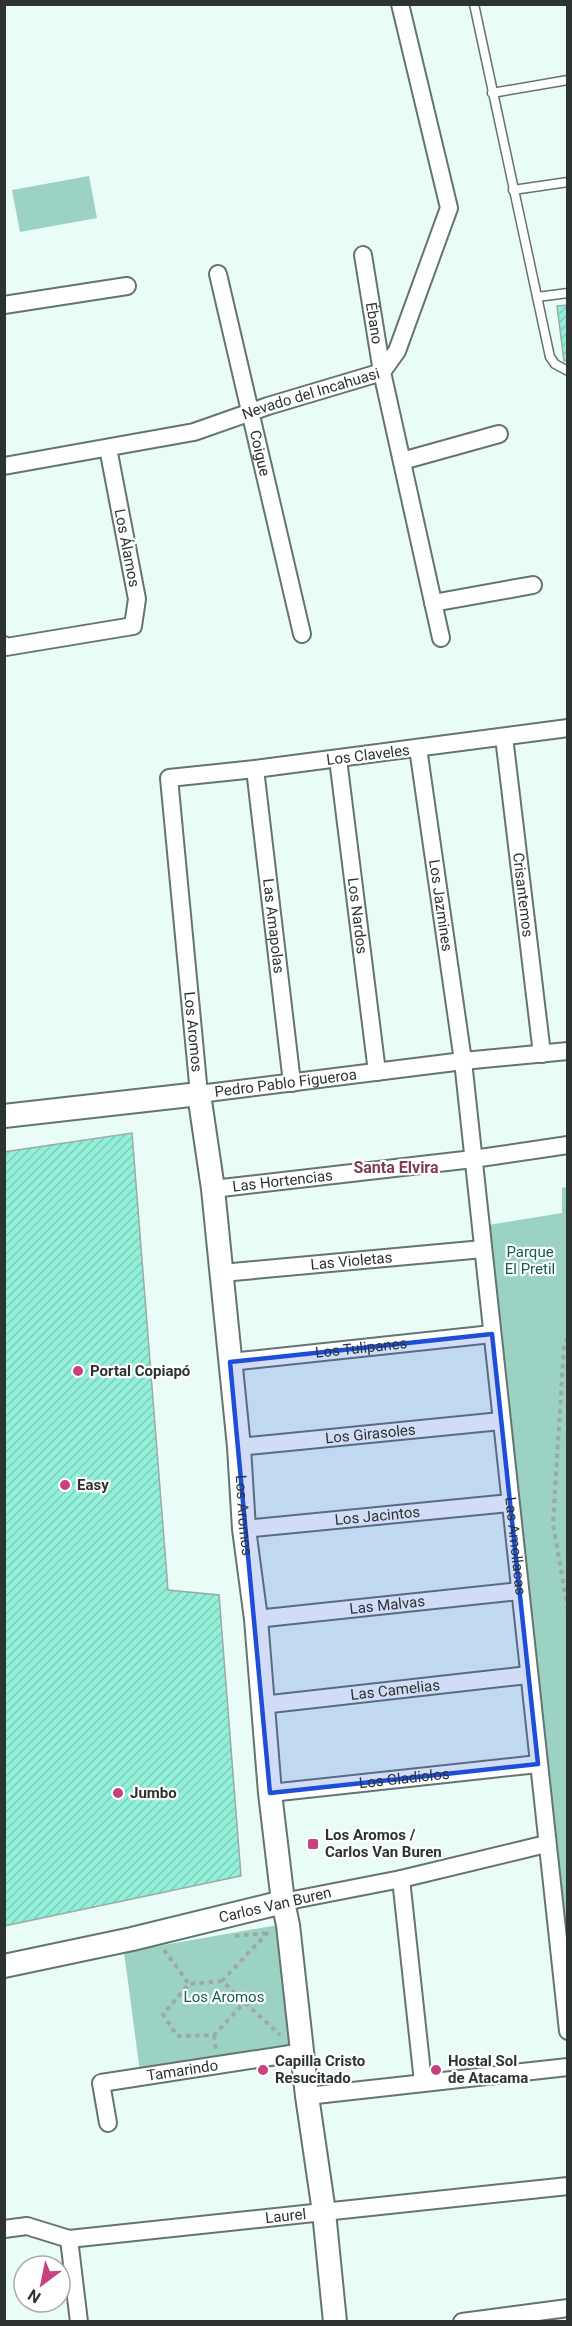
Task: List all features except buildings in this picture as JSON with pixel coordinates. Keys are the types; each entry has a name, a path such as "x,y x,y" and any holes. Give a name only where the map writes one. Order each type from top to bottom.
{"street":[{"name":"Nevado del Incahuasi","path":"4,466 194,432 382,372 397,351 449,208 400,4"},
{"name":"Ébano","path":"363,255 382,372 441,638"},
{"name":"Coigue","path":"218,274 302,634"},
{"path":"4,305 127,286"},
{"path":"402,461 499,434"},
{"name":"Los Álamos","path":"4,645 6,647 133,626 137,599 108,448"},
{"path":"434,603 532,585"},
{"name":"Los Claveles","path":"169,778 338,759 567,728"},
{"name":"Crisantemos","path":"504,737 542,1054"},
{"name":"Los Jazmines","path":"418,748 463,1061"},
{"name":"Los Nardos","path":"338,759 377,1072"},
{"name":"Las Amapolas","path":"255,769 292,1083"},
{"name":"Los Aromos","path":"169,778 199,1094 213,1188 222,1273 239,1447 244,1529 256,1619 270,1794 324,2212 335,2322"},
{"name":"Pedro Pablo Figueroa","path":"4,1116 463,1061 567,1051"},
{"name":"Las Amollacas","path":"463,1061 567,2031"},
{"name":"Las Hortencias","path":"213,1188 473,1159 567,1145"},
{"name":"Las Violetas","path":"222,1273 483,1249"},
{"name":"Los Tulipanes","path":"230,1362 492,1334"},
{"name":"Los Girasoles","path":"239,1447 501,1421"},
{"name":"Los Jacintos","path":"244,1529 510,1503"},
{"name":"Las Malvas","path":"256,1619 519,1591"},
{"name":"Las Camelias","path":"262,1705 528,1675"},
{"name":"Los Gladiolos","path":"270,1794 538,1764"},
{"name":"Carlos Van Buren","path":"4,1966 132,1939 283,1902 401,1879 546,1844"},
{"path":"401,1879 423,2082"},
{"name":"Tamarindo","path":"108,2123 101,2083 303,2052"},
{"path":"308,2096 567,2067"},
{"name":"Laurel","path":"4,2229 27,2226 69,2239 567,2186"},
{"path":"69,2239 79,2322"},
{"path":"462,2322 567,2308"}],"lane":[{"path":"474,4 550,357 555,364 567,371"},
{"path":"492,93 567,80"},
{"path":"513,190 567,182"},
{"path":"537,297 567,293"}],"path":[{"path":"567,1338 564,1345 553,1524 567,1610"},
{"path":"233,1937 268,1932"},
{"path":"268,1932 271,1943"},
{"path":"245,2002 214,2035 177,2036 163,2014 189,1984 222,1981 268,1932"},
{"path":"174,1945 162,1947 189,1984"},
{"path":"222,1981 284,2039"},
{"path":"214,2035 216,2056"}],"highlighted area":[{"path":"492,1334 538,1764 270,1793 230,1362"}],"green space":[{"path":"89,176 97,218 20,232 12,190"},
{"name":"Parque El Pretil","path":"567,1187 567,1964 488,1225 562,1213 562,1188"},
{"name":"Los Aromos","path":"278,1925 296,2050 140,2072 124,1952"}],"place":[{"name":"Portal Copiapó","path":"78,1371"},
{"name":"Easy","path":"65,1485"},
{"name":"Jumbo","path":"118,1793"},
{"name":"Los Aromos / Carlos Van Buren","path":"313,1844"},
{"name":"Capilla Cristo Resucitado","path":"263,2070"},
{"name":"Hostal Sol de Atacama","path":"436,2070"}],"district":[{"name":"Santa Elvira","path":"396,1167"}]}
